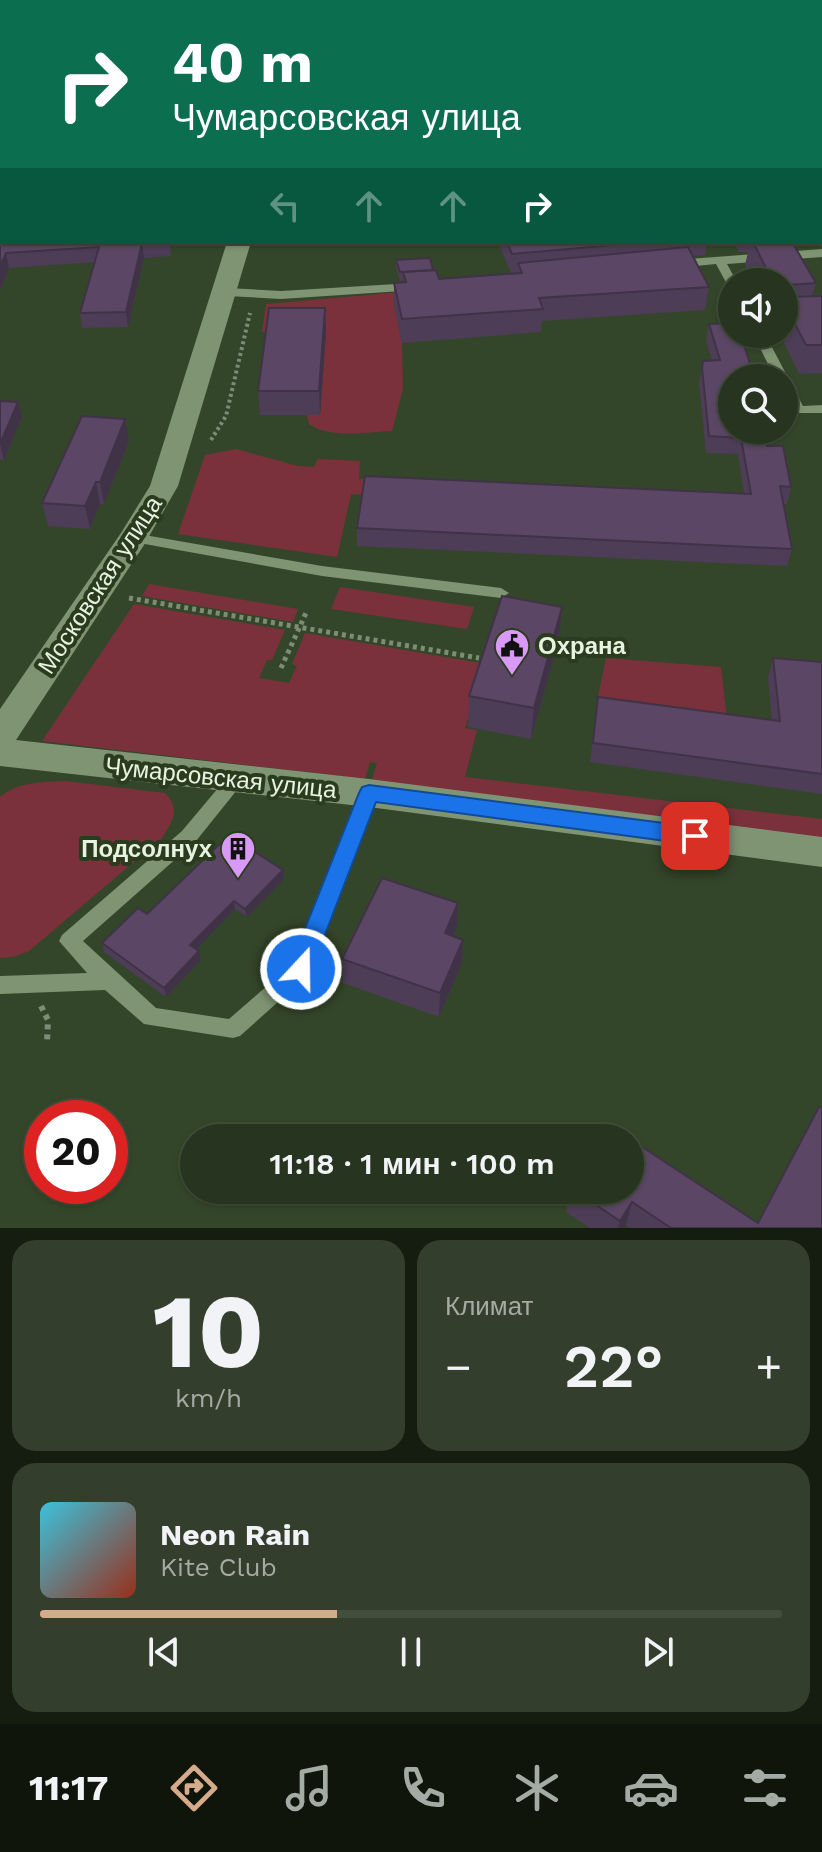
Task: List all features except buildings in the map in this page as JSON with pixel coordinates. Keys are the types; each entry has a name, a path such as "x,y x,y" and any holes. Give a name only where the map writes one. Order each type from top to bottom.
{"street":[{"name":"Московская улица","path":"0,736 133,538 164,486 227,292 239,244"},
{"name":"Чумарсовская улица","path":"0,752 369,793 822,852"}],"lane":[{"path":"667,265 822,253"},
{"path":"719,259 724,268"},
{"path":"227,292 281,295 423,286"},
{"path":"798,408 822,409"},
{"path":"133,538 322,571 501,593"},
{"path":"235,780 189,836 69,941 151,1017 233,1029 301,969 369,793"},
{"path":"0,985 109,981"}],"path":[{"path":"129,598 479,658"},
{"path":"281,668 306,613"}],"shaded area":[{"path":"401,292 394,306 402,343 403,389 392,431 338,433 309,424 307,415 320,415 326,331 262,332 266,304"},
{"path":"236,449 298,466 314,467 318,459 360,461 359,479 373,479 365,495 351,494 337,557 178,534 205,455"},
{"path":"149,584 298,609 293,622 142,596"},
{"path":"340,587 474,607 467,629 331,609"},
{"path":"134,604 285,630 272,660 267,660 259,678 289,683 297,666 292,664 305,633 486,664 465,728 477,730 465,777 822,819 822,840 372,780 377,763 370,762 365,779 42,741"},
{"path":"606,658 721,667 727,720 596,706"},
{"path":"65,781 165,793 173,805 174,815 162,838 29,951 0,958 0,797 22,786"}],"place":[{"name":"Охрана","path":"512,677"},
{"name":"Подсолнух","path":"238,880"}],"route":[{"path":"301,969 369,793 695,836"}]}
